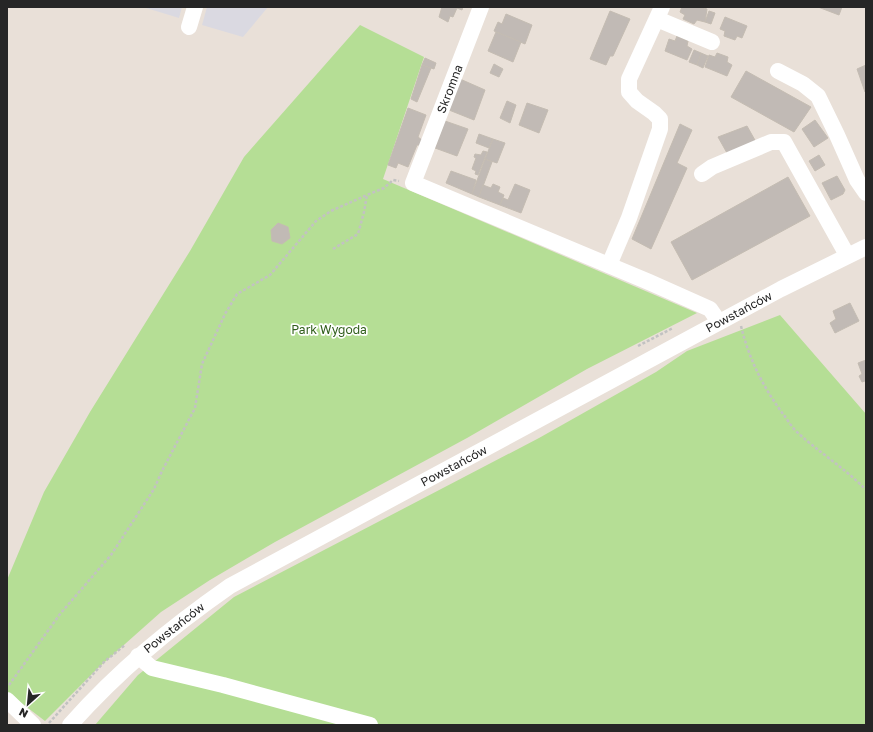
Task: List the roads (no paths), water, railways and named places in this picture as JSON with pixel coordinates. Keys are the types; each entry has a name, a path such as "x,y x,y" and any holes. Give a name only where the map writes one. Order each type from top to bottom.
{"street":[{"path":"189,27 195,7"},
{"name":"Skromna","path":"481,7 416,177 609,265"},
{"path":"712,42 660,13 629,79 629,92 637,101 654,112 660,119 660,129 629,218 609,265 710,309 719,322"},
{"path":"778,71 804,84 818,96 857,180 866,193"},
{"path":"702,174 712,167 770,142 784,142 847,255"},
{"name":"Powstańców","path":"70,725 89,704 138,656 172,627 230,586 719,322 847,255 866,247"},
{"path":"138,656 152,668 223,685 370,725"},
{"path":"7,700 33,725"}],"park label":[{"name":"Park Wygoda","path":"329,330"}]}
